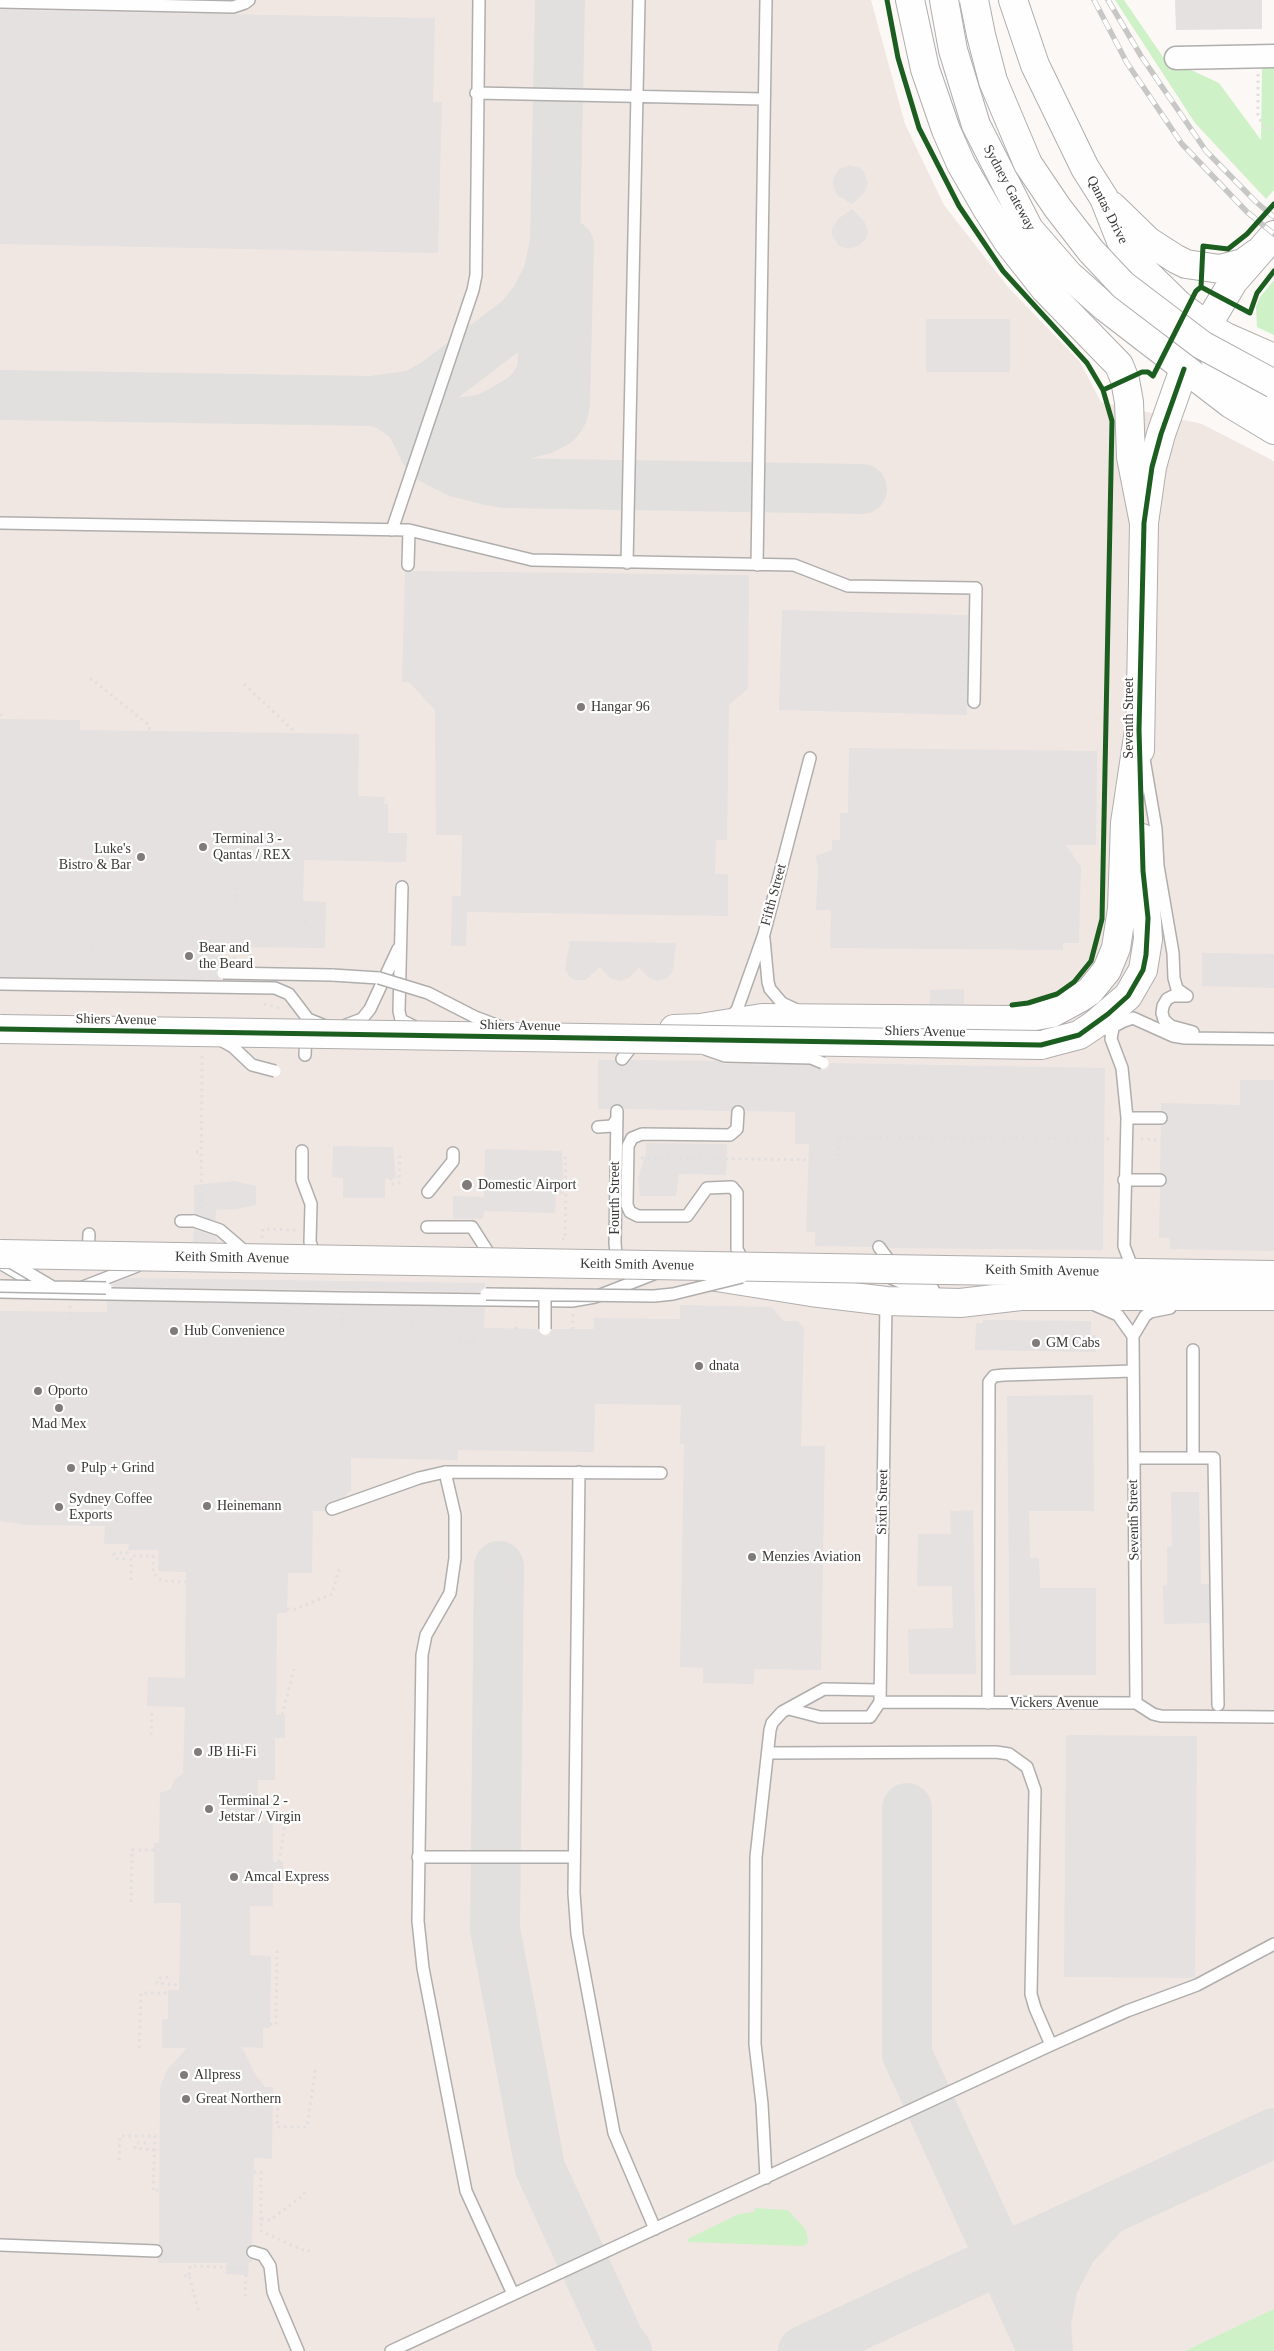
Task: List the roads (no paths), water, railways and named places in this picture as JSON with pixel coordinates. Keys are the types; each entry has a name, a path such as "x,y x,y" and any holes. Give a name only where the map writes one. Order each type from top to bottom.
{"main road":[{"path":"910,0 925,69 946,130 961,164 1008,242 1045,289 1100,344 1119,366 1129,402 1131,457 1144,523"},
{"name":"Sydney Gateway","path":"944,0 953,50 976,125 1029,229 1069,275 1105,307 1175,362"},
{"path":"974,0 993,80 1028,164 1068,222 1091,251 1123,285 1202,345 1274,384"},
{"name":"Qantas Drive","path":"1013,0 1035,65 1085,168 1104,198 1121,240 1133,260 1180,305 1206,325 1226,337 1274,358"},
{"path":"1104,198 1148,241 1186,264 1220,269 1243,263 1266,244"},
{"name":"Seventh Street","path":"1041,1045 1079,1035 1108,1014 1133,1008 1143,970 1148,939 1143,870 1139,730 1144,523 1152,467 1161,434 1175,362 1206,325 1233,282 1266,244"},
{"path":"1206,325 1209,346 1227,376 1274,410"},
{"path":"1175,362 1231,404 1274,430"},
{"name":"Shiers Avenue","path":"0,1020 655,1030 700,1028 762,1018 1013,1020 1052,1013 1090,991 1107,970 1119,935 1122,909 1125,823 1139,730"},
{"name":"Shiers Avenue","path":"0,1029 202,1041 540,1037 1041,1045"},
{"name":"Keith Smith Avenue","path":"0,1255 792,1267 946,1279 1146,1273 1268,1292"},
{"name":"Keith Smith Avenue","path":"0,1263 718,1276 811,1292 896,1293 960,1303 1021,1296 1268,1292"}],"street":[{"path":"1176,58 1266,56"}],"lane":[{"path":"0,2 233,7 249,0"},
{"path":"392,530 473,290 476,275 476,93 479,0"},
{"path":"626,563 638,0"},
{"path":"757,565 766,0"},
{"path":"476,93 763,98"},
{"path":"0,523 409,530 532,560 794,565 848,586 976,588 974,702"},
{"path":"408,565 409,530"},
{"path":"1139,730 1173,953 1174,978 1177,989 1187,996 1174,996 1167,999 1163,1006 1164,1020 1171,1026 1180,1029 1230,1039"},
{"name":"Fifth Street","path":"722,1024 737,1010 764,934 810,758"},
{"path":"402,887 400,1016 404,1023 413,1026"},
{"path":"764,934 768,982 775,997 792,1009 826,1018"},
{"path":"305,1055 306,1032 329,1025 357,1022 370,1009 401,944"},
{"path":"223,973 379,978 428,993 475,1017 508,1030 540,1037"},
{"path":"0,984 275,988 288,994 308,1019 329,1025"},
{"path":"1041,1045 1062,1046 1086,1042 1128,1019 1133,1008 1179,1037 1274,1039"},
{"name":"Seventh Street","path":"1112,1027 1116,1012 1133,1008"},
{"path":"739,1061 740,1034 747,1024 762,1018"},
{"path":"1112,1027 1111,1040 1122,1068 1126,1118 1124,1180 1126,1254 1134,1266 1146,1273"},
{"path":"622,1059 631,1045 655,1030"},
{"path":"680,1039 725,1056 812,1058 823,1063"},
{"path":"202,1041 226,1041 252,1065 275,1071"},
{"path":"738,1112 737,1129 730,1135 642,1134 629,1142 627,1205 634,1215 687,1216 707,1188 713,1186 732,1187 737,1193 737,1249 745,1261 860,1264 896,1293"},
{"name":"Fourth Street","path":"598,1127 612,1126 617,1115 616,1254 624,1267 646,1274"},
{"path":"1126,1118 1161,1118"},
{"path":"302,1151 302,1180 310,1204 312,1250 319,1262 335,1269"},
{"path":"428,1192 453,1161 453,1153"},
{"path":"1124,1180 1160,1180"},
{"path":"181,1221 197,1217 220,1230 246,1253 269,1259"},
{"path":"427,1227 472,1227 501,1272"},
{"path":"88,1265 89,1234"},
{"path":"879,1248 896,1293"},
{"path":"0,1255 52,1290"},
{"path":"0,1263 52,1290"},
{"path":"69,1293 137,1266"},
{"path":"486,1294 654,1296 792,1267"},
{"path":"0,1286 69,1293 572,1301 595,1297 646,1274"},
{"path":"896,1293 921,1288 946,1279"},
{"path":"0,1292 106,1288"},
{"path":"974,1290 1021,1296"},
{"path":"1073,1296 1118,1315 1132,1336 1145,1316 1156,1309 1197,1306 1268,1292"},
{"name":"Sixth Street","path":"880,1696 896,1293"},
{"path":"545,1295 545,1329"},
{"name":"Seventh Street","path":"1132,1336 1136,1703"},
{"path":"1193,1350 1193,1458"},
{"path":"988,1702 989,1382 994,1376 1004,1375 1133,1371"},
{"path":"1134,1458 1214,1458 1218,1705"},
{"path":"445,1472 455,1514 455,1558 450,1593 426,1635 422,1655 418,1857 420,1949 461,2172 472,2208 513,2294"},
{"path":"332,1509 419,1478 445,1472 660,1473"},
{"path":"579,1472 574,1857 577,1934 614,2132 655,2229"},
{"name":"Vickers Avenue","path":"766,2178 762,2104 755,2044 757,1834 772,1723 777,1717 824,1689 880,1696 988,1702 1136,1703 1153,1714 1160,1716 1274,1717"},
{"path":"789,1709 820,1717 870,1717 880,1696"},
{"path":"769,1753 996,1752 1009,1754 1027,1767 1035,1790 1031,1994 1051,2045"},
{"path":"418,1857 574,1857"},
{"path":"392,2351 1051,2045 1127,2011 1198,1985 1274,1944"},
{"path":"0,2245 156,2251"},
{"path":"254,2252 263,2255 267,2260 273,2292 298,2351"}],"railway":[{"path":"1094,0 1127,63 1182,144 1247,212 1274,234"},
{"path":"1108,0 1141,56 1206,151 1256,202 1274,217"}],"place":[{"name":"Hangar 96","path":"581,707"},
{"name":"Terminal 3 - Qantas / REX","path":"203,847"},
{"name":"Luke's Bistro & Bar","path":"141,857"},
{"name":"Bear and the Beard","path":"189,956"},
{"name":"Domestic Airport","path":"467,1185"},
{"name":"Hub Convenience","path":"174,1331"},
{"name":"GM Cabs","path":"1036,1343"},
{"name":"dnata","path":"699,1366"},
{"name":"Oporto","path":"38,1391"},
{"name":"Mad Mex","path":"59,1408"},
{"name":"Pulp + Grind","path":"71,1468"},
{"name":"Heinemann","path":"207,1506"},
{"name":"Sydney Coffee Exports","path":"59,1507"},
{"name":"Menzies Aviation","path":"752,1557"},
{"name":"JB Hi-Fi","path":"198,1752"},
{"name":"Terminal 2 - Jetstar / Virgin","path":"209,1809"},
{"name":"Amcal Express","path":"234,1877"},
{"name":"Allpress","path":"184,2075"},
{"name":"Great Northern","path":"186,2099"}]}
